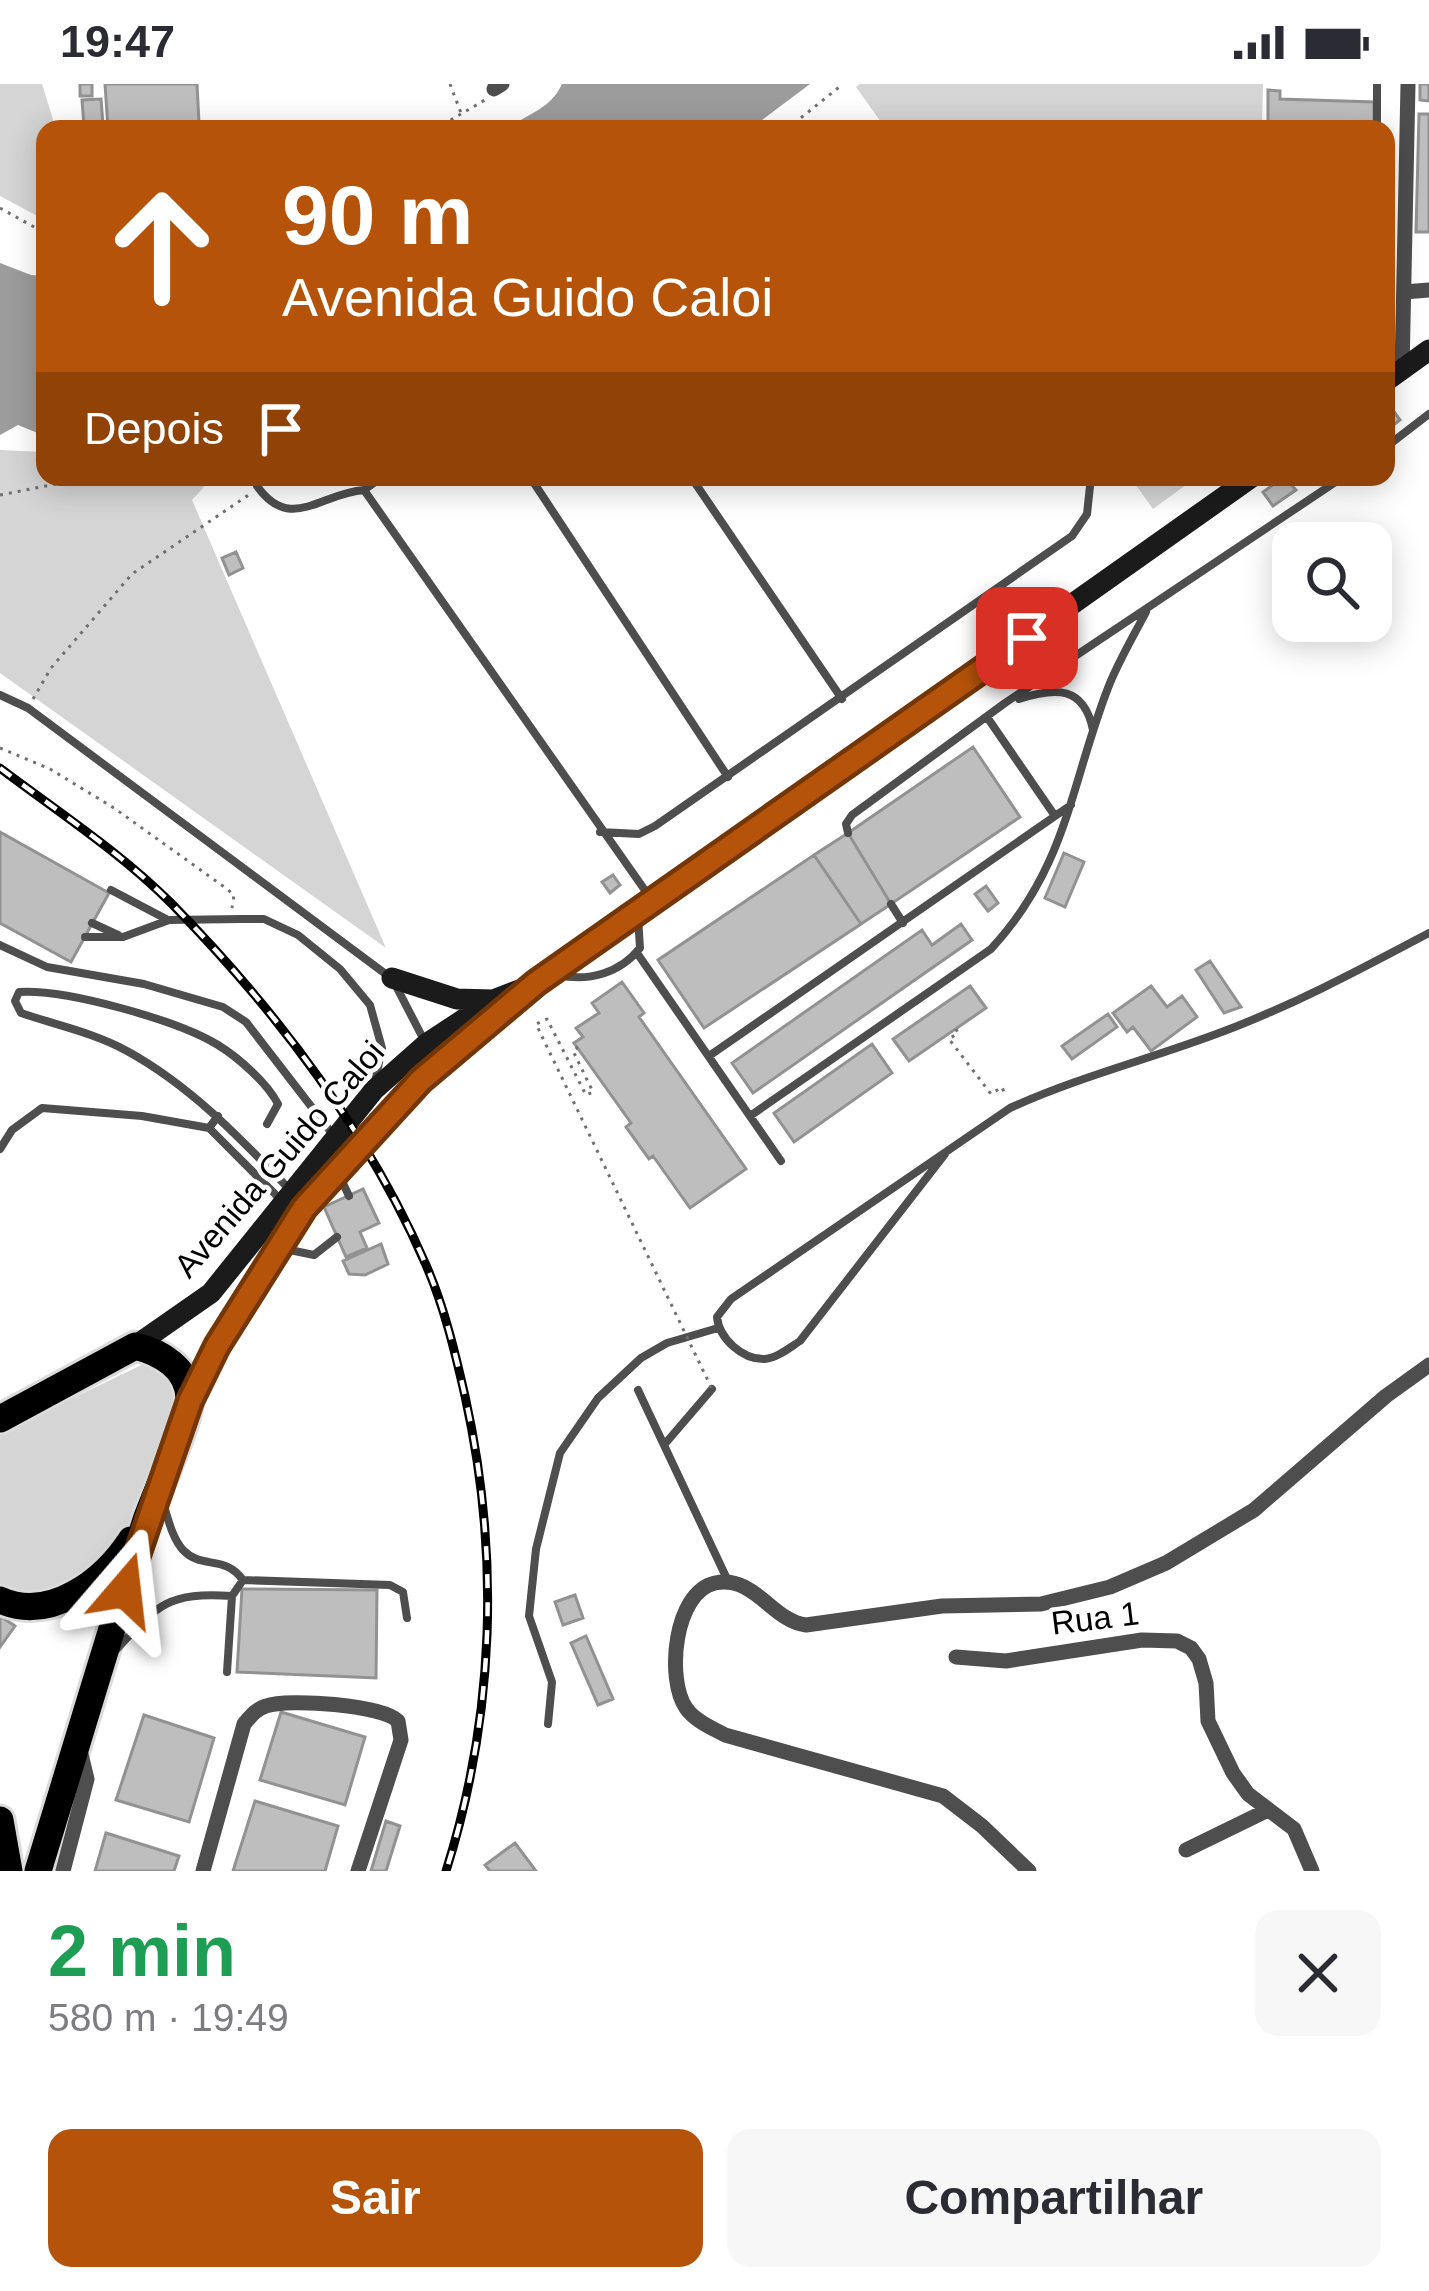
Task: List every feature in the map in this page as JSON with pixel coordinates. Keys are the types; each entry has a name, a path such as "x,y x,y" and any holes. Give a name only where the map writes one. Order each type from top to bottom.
{"highway":[{"path":"0,1419 135,1346 155,1351 173,1363 185,1380 190,1401 147,1516 38,1871"},
{"path":"0,1600 14,1606 37,1606 82,1590 112,1569 147,1516"},
{"path":"0,1820 10,1871"}],"main road":[{"path":"1395,374 1429,350"},
{"name":"Avenida Guido Caloi","path":"190,1401 217,1346 304,1208 421,1080 544,978 1239,486"},
{"path":"392,978 457,999 493,1000"},
{"name":"Avenida Guido Caloi","path":"135,1346 211,1293 374,1090 426,1044 493,1000 544,978"},
{"path":"421,1080 426,1044"}],"street":[{"path":"1395,367 1404,292 1408,84"},
{"path":"1404,292 1429,290"},
{"path":"1029,1871 943,1796 832,1761 725,1735 687,1710 675,1669 676,1643 687,1611 704,1588 728,1582 761,1596 793,1624 806,1625 942,1606 1041,1604 1110,1586 1166,1563 1254,1510 1429,1365"},
{"name":"Rua 1","path":"956,1657 1006,1661 1142,1640 1178,1641 1191,1648 1199,1659 1214,1738 1248,1794 1294,1829 1312,1871"},
{"path":"203,1871 244,1724 254,1712 276,1704 377,1709 398,1721 401,1740 358,1871"},
{"path":"63,1871 87,1779 78,1741"},
{"path":"1186,1850 1268,1810"}],"lane":[{"path":"1377,84 1377,120"},
{"path":"1395,440 1429,414"},
{"path":"256,486 272,504 287,510 370,486"},
{"path":"536,486 728,777"},
{"path":"697,486 842,699"},
{"path":"600,832 639,834 842,699 1072,536 1087,514 1090,486"},
{"path":"848,832 846,824 852,815 1005,703 1330,486"},
{"path":"364,490 600,832 646,909 637,953 596,977 544,978"},
{"path":"750,1116 991,949 1043,881 1109,685 1146,612"},
{"path":"1005,703 1039,693 1077,697 1089,710 1094,732"},
{"path":"0,695 28,708 392,978 426,1044"},
{"path":"987,716 1055,816"},
{"path":"709,1056 1072,804"},
{"path":"111,890 169,920"},
{"path":"891,904 903,922"},
{"path":"85,937 122,937 169,920 264,919 298,935 340,969 370,1005 382,1048 374,1090"},
{"path":"92,923 122,937"},
{"path":"945,1154 800,1342 770,1359 751,1358 718,1328 717,1317 731,1299 1010,1108 1221,1033 1429,933"},
{"path":"0,945 47,968 143,984 223,1007 246,1022 335,1137"},
{"path":"637,953 781,1161"},
{"path":"267,1124 278,1105 272,1092 218,1045 143,1015 41,991 19,992 15,1001 22,1013 130,1052 218,1116 288,1197"},
{"path":"0,1149 12,1130 31,1114 55,1106 208,1128 288,1197"},
{"path":"208,1128 218,1116"},
{"path":"338,1170 349,1196"},
{"path":"277,1247 314,1255 337,1237"},
{"path":"548,1724 552,1682 529,1616 536,1549 560,1453 598,1398 641,1358 667,1342 718,1328"},
{"path":"664,1445 712,1389"},
{"path":"638,1390 728,1582"},
{"path":"158,1487 178,1545 197,1559 227,1564 243,1580 390,1585 403,1592 407,1618"},
{"path":"227,1672 232,1597 243,1580"},
{"path":"103,1664 170,1600 184,1595 232,1597"}],"path":[{"path":"450,84 461,114"},
{"path":"798,120 844,84"},
{"path":"451,120 497,89"},
{"path":"0,208 36,228"},
{"path":"0,494 43,486"},
{"path":"28,708 51,668 132,574 248,497 256,486"},
{"path":"0,748 50,769 114,808 227,890 234,896 226,920"},
{"path":"578,1047 573,1051 593,1092 586,1095 547,1019 536,1024 712,1389"},
{"path":"956,1029 958,1033 949,1039 991,1094 1002,1087"}],"shaded area":[{"path":"0,84 42,84 53,120 36,120 36,215 0,196"},
{"path":"562,84 810,84 762,120 522,120"},
{"path":"1263,84 1262,120 880,120 856,87"},
{"path":"0,263 36,275 36,432 18,425 0,435"},
{"path":"0,450 36,452 36,486 205,486 192,500 386,948 0,673"},
{"path":"1136,486 1185,486 1153,509"},
{"path":"152,1360 180,1388 123,1535 104,1560 57,1591 32,1594 0,1584 0,1433"}],"building":[{"path":"80,84 92,84 92,96 80,96"},
{"path":"105,84 197,84 199,120 107,120"},
{"path":"1420,84 1429,84 1429,101 1420,100"},
{"path":"1268,90 1280,91 1280,99 1374,102 1374,120 1268,120"},
{"path":"101,99 103,120 84,120 82,100"},
{"path":"1419,114 1429,114 1429,232 1416,232"},
{"path":"1271,486 1296,490 1273,506 1263,492"},
{"path":"236,552 243,568 229,575 222,558"},
{"path":"973,747 1020,817 891,904 848,833"},
{"path":"0,832 109,893 71,962 0,923"},
{"path":"848,833 891,904 861,924 814,855"},
{"path":"1064,853 1084,862 1065,907 1045,898"},
{"path":"814,855 861,924 704,1028 658,960"},
{"path":"613,875 620,885 610,893 602,882"},
{"path":"986,886 998,903 988,911 975,894"},
{"path":"961,924 972,940 753,1093 732,1063 922,930 932,945"},
{"path":"1210,961 1241,1007 1224,1013 1196,970"},
{"path":"622,982 644,1013 639,1017 746,1169 690,1208 626,1127 631,1123 574,1043 583,1037 576,1028 599,1013 592,1003"},
{"path":"970,986 986,1008 909,1061 893,1039"},
{"path":"1151,986 1167,1007 1182,996 1197,1017 1151,1051 1133,1027 1127,1032 1113,1013"},
{"path":"1108,1014 1117,1027 1072,1059 1062,1046"},
{"path":"872,1044 892,1073 794,1142 774,1113"},
{"path":"363,1189 379,1223 360,1232 367,1248 346,1257 324,1207"},
{"path":"381,1244 388,1264 365,1275 349,1274 343,1261"},
{"path":"242,1589 377,1590 376,1678 237,1672"},
{"path":"575,1595 583,1618 563,1625 555,1602"},
{"path":"0,1616 15,1626 0,1647"},
{"path":"586,1636 613,1699 598,1705 571,1643"},
{"path":"281,1712 365,1737 345,1805 260,1780"},
{"path":"144,1715 214,1738 189,1822 116,1800"},
{"path":"255,1801 338,1826 325,1871 233,1871"},
{"path":"386,1821 400,1826 386,1871 371,1871"},
{"path":"106,1833 179,1856 174,1871 95,1871"},
{"path":"515,1843 536,1871 490,1871 485,1865"}],"railway":[{"path":"0,768 151,884 246,985 347,1118 402,1215 432,1281 465,1396 484,1515 487,1575 487,1635 475,1754 446,1871"}],"route":[{"path":"125,1590 190,1401 217,1346 304,1208 362,1142 421,1080 536,983 1027,638"}]}
